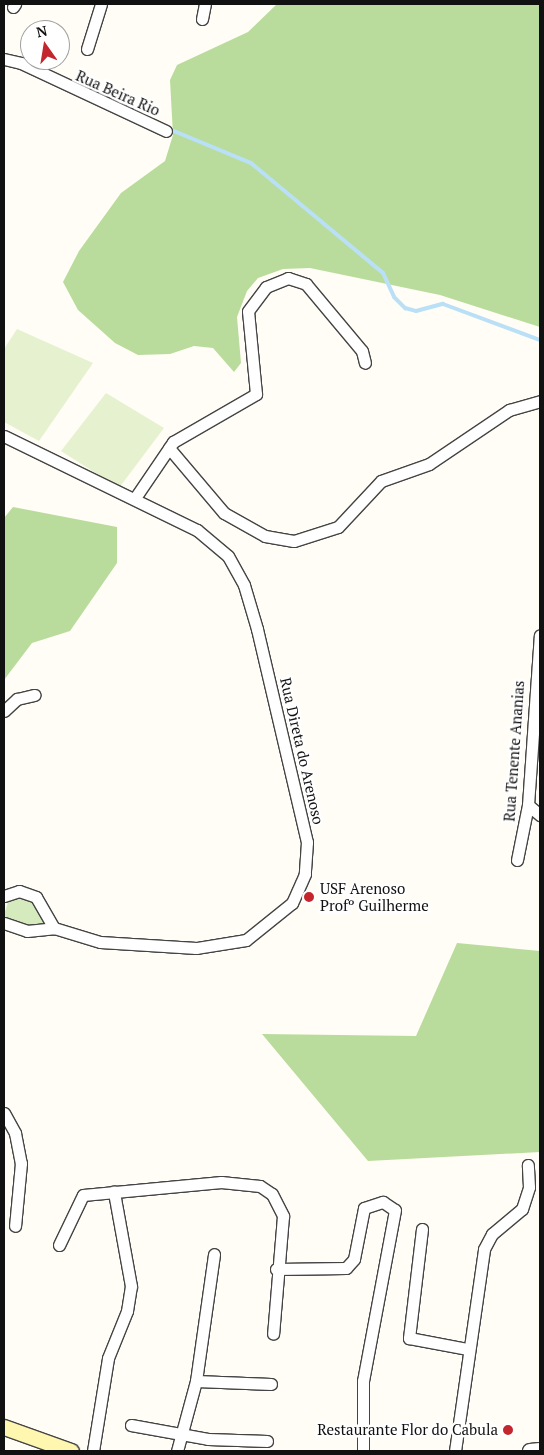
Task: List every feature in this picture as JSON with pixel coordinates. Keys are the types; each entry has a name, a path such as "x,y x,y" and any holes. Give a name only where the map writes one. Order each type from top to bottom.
{"main road":[{"path":"4,1427 46,1446 71,1451"}],"street":[{"path":"87,49 101,4"},
{"path":"202,19 205,4"},
{"name":"Rua Beira Rio","path":"4,59 21,63 166,131"},
{"path":"135,498 168,448 179,437 256,394 248,311 266,287 288,278 306,284 362,350 365,363"},
{"path":"168,448 224,513 265,536 294,541 338,526 381,481 429,464 509,410 540,401"},
{"name":"Rua Direta do Arenoso","path":"4,436 135,498 210,539 228,556 244,585 304,818 305,874 292,903 278,918 259,933 230,945 196,948 100,942 54,928 27,931 4,923"},
{"name":"Rua Tenente Ananias","path":"517,860 528,805 538,640"},
{"path":"4,711 18,699 35,694"},
{"path":"528,805 540,815"},
{"path":"4,896 19,890 36,897 54,928"},
{"path":"4,1113 15,1133 21,1163 16,1226"},
{"path":"455,1451 468,1349 484,1249 492,1234 522,1210 529,1187 528,1165"},
{"path":"60,1245 78,1200 83,1195 221,1182 260,1186 272,1194 284,1216 276,1269 273,1334"},
{"path":"93,1451 108,1358 127,1311 131,1286 114,1192"},
{"path":"276,1269 346,1268 354,1258 364,1208 383,1202 395,1210 363,1381 363,1451"},
{"path":"422,1229 409,1338 468,1349"},
{"path":"177,1451 196,1381 214,1254"},
{"path":"196,1381 270,1384"},
{"path":"131,1425 181,1435 267,1441"},
{"path":"530,1451 540,1450"}],"green space":[{"path":"277,4 540,4 540,327 440,295 310,268 283,269 258,278 247,291 237,317 241,363 234,372 213,348 194,346 170,354 138,355 115,343 78,310 63,282 79,251 121,193 165,161 173,135 170,80 177,65 248,32"},
{"path":"17,329 93,363 39,441 4,422 4,349"},
{"path":"106,393 164,428 119,488 61,451"},
{"path":"13,507 117,527 117,563 70,631 32,643 4,680 4,518"},
{"path":"10,896 33,899 46,918 41,927 11,924 4,915"},
{"path":"457,943 540,951 540,1152 368,1161 262,1034 416,1036"}],"waterway":[{"path":"169,129 251,163 383,273 394,297 405,308 416,311 443,304 540,340"}],"place":[{"name":"USF Arenoso Profº Guilherme","path":"309,897"},
{"name":"Restaurante Flor do Cabula","path":"508,1430"}]}
